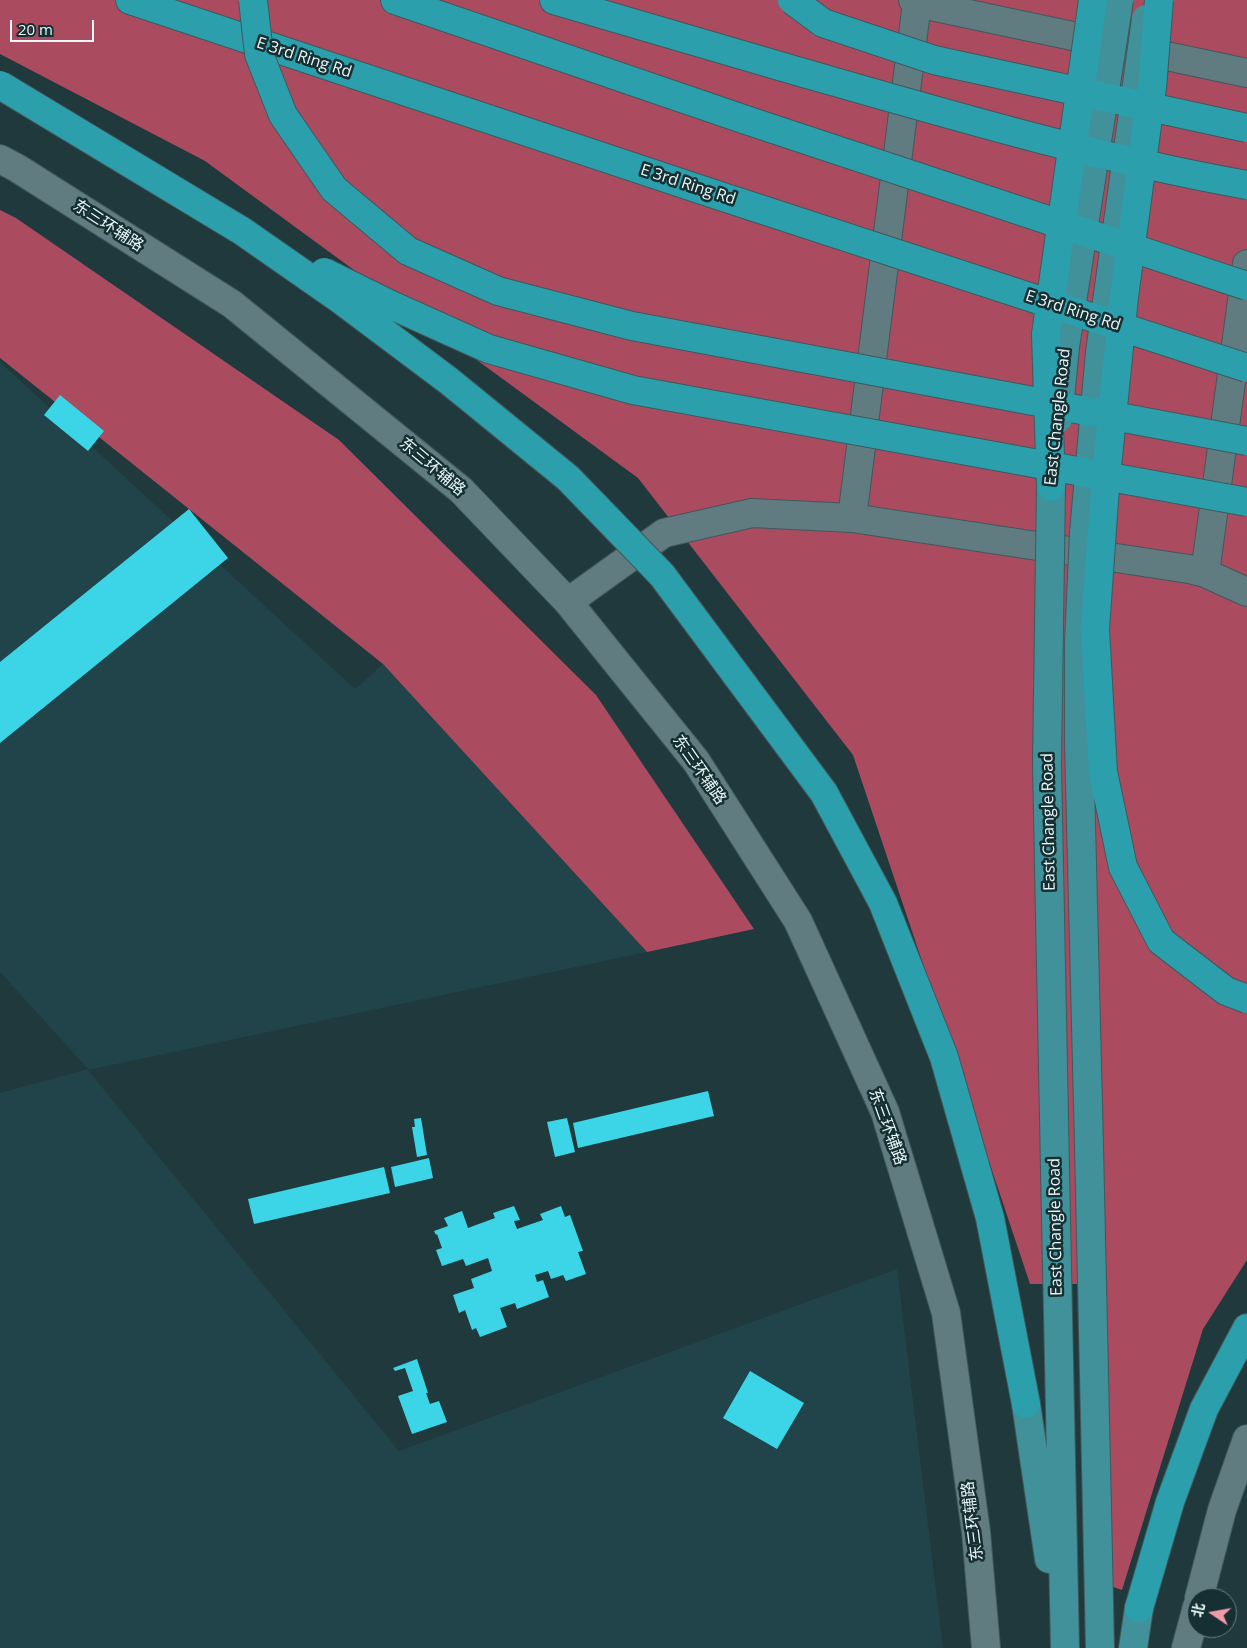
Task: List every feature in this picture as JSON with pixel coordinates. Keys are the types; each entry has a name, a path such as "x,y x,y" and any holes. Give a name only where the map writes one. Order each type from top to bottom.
{"highway":[{"name":"E 3rd Ring Rd","path":"130,0 711,193 1247,368"},
{"path":"253,0 259,54 283,115 334,189 408,251 498,291 632,326 1247,440"},
{"path":"395,0 746,120 1247,286"},
{"path":"554,0 783,67 1098,155 1247,186"},
{"path":"792,0 823,23 934,60 1247,128"},
{"path":"1051,487 1046,334 1093,0"},
{"path":"1159,0 1152,88 1124,297 1105,487 1095,629 1103,772 1123,867 1161,941 1226,991 1247,999"},
{"path":"0,85 242,231 341,300 449,381 568,478 662,575 824,793 882,903 944,1057 990,1218 1026,1404"},
{"path":"242,231 389,304 489,349 633,390 1247,502"},
{"path":"1139,1608 1170,1502 1204,1409 1247,1328"}],"main road":[{"name":"East Changle Road","path":"1064,1648 1047,764 1051,487 1065,347 1119,0"},
{"name":"East Changle Road","path":"1100,1648 1079,734 1079,642 1084,533 1100,352 1149,0"},
{"path":"852,518 915,2 1247,73"},
{"name":"东三环辅路","path":"0,158 232,304 461,490 568,602 696,761 798,921 885,1112 946,1313 976,1532 986,1648"},
{"path":"1205,573 1247,264"},
{"path":"568,602 664,533 752,513 852,518 1189,569 1205,573 1247,592"},
{"path":"1026,1404 1064,1648"},
{"path":"1202,1588 1222,1510 1247,1440"},
{"path":"1132,1648 1139,1608"}],"shaded area":[{"path":"0,0 1247,0 1247,1260 1203,1329 1122,1590 1113,1587 1104,1284 1030,1284 853,755 638,478 205,161 0,54"},
{"path":"0,210 16,218 339,440 596,695 754,929 647,952 383,664 0,358"},
{"path":"0,362 355,689 383,664 647,952 88,1070 399,1451 897,1269 943,1648 0,1648 0,1093 88,1069 0,972"}],"building":[{"path":"60,395 104,431 88,451 44,415"},
{"path":"189,509 228,558 0,743 0,662"},
{"path":"708,1091 714,1116 578,1148 573,1123"},
{"path":"421,1118 427,1155 417,1157 412,1127 415,1127 414,1119"},
{"path":"567,1118 575,1152 555,1157 547,1122"},
{"path":"429,1158 433,1178 395,1187 391,1167"},
{"path":"384,1167 390,1193 254,1224 248,1199"},
{"path":"514,1206 520,1220 514,1221 517,1229 543,1220 540,1214 561,1206 565,1217 570,1215 583,1251 578,1252 586,1274 566,1281 563,1275 551,1279 548,1271 535,1275 537,1282 543,1280 549,1297 517,1309 515,1303 500,1308 507,1327 480,1337 476,1328 472,1330 465,1310 459,1313 453,1295 474,1288 471,1279 492,1271 488,1258 466,1266 463,1259 442,1266 436,1250 442,1248 434,1231 448,1226 444,1218 462,1211 468,1228 495,1218 493,1213"},
{"path":"417,1359 430,1404 439,1401 447,1422 412,1434 398,1396 413,1391 405,1368 395,1371 393,1368"},
{"path":"750,1371 804,1403 777,1449 723,1418"}]}
